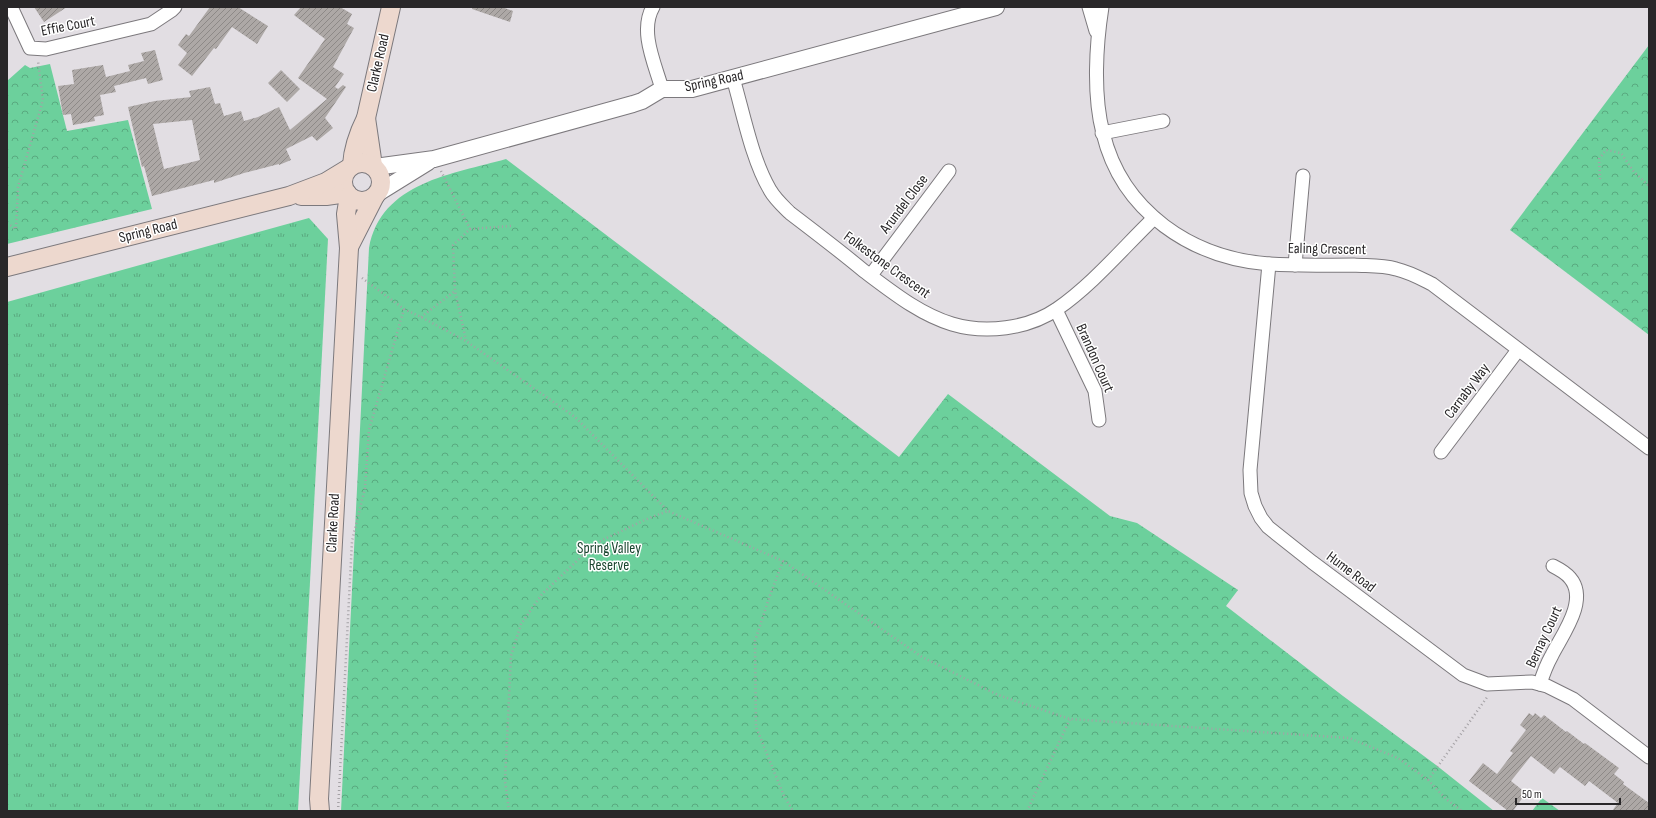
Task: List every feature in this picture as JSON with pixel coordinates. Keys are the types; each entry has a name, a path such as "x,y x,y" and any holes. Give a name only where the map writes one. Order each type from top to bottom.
{"main road":[{"name":"Clarke Road","path":"350,167 357,135 366,118 391,7"},
{"name":"Clarke Road","path":"366,118 374,166"},
{"path":"362,162 374,166 380,174 382,184 376,194 370,199 359,201 348,194 344,187 343,180 350,167 362,162"},
{"name":"Spring Road","path":"7,267 289,196 326,182 350,167"},
{"name":"Clarke Road","path":"318,807 349,248 346,214 348,194"},
{"name":"Spring Road","path":"289,196 326,196 348,194"},
{"name":"Clarke Road","path":"349,248 376,194"}],"street":[{"name":"Effie Court","path":"11,7 30,48 46,49 151,24 175,7"},
{"path":"374,166 434,158 642,101 662,89 647,33 648,19 654,7"},
{"name":"Spring Road","path":"662,89 692,89 996,7"},
{"name":"Ealing Crescent","path":"1089,7 1097,36"},
{"name":"Ealing Crescent","path":"1102,7 1097,36 1098,111 1102,133 1111,158 1123,182 1154,218 1182,238 1203,249 1235,259 1269,264 1380,266 1411,273 1432,284 1649,448"},
{"name":"Folkestone Crescent","path":"733,78 758,166 770,191 790,213 894,293 932,316 952,324 988,330 1033,320 1056,310 1098,273 1154,218"},
{"path":"1102,133 1162,121"},
{"path":"376,194 434,158"},
{"name":"Arundel Close","path":"871,275 949,171"},
{"path":"1295,264 1303,176"},
{"name":"Hume Road","path":"1269,264 1250,470 1252,493 1258,512 1268,527 1453,669 1472,680 1497,684 1532,682 1556,690 1572,699 1649,757"},
{"name":"Brandon Court","path":"1056,310 1094,391 1099,420"},
{"name":"Carnaby Way","path":"1441,452 1518,350"},
{"name":"Bernay Court","path":"1540,684 1549,660 1574,613 1577,600 1575,585 1571,578 1553,566"}],"path":[{"path":"7,223 16,229 18,187 43,100 37,48"},
{"path":"1600,179 1599,159 1606,150 1620,153 1634,172 1649,186"},
{"path":"434,158 470,229"},
{"path":"466,341 455,291 453,245 470,229 511,226"},
{"path":"348,267 404,309 466,341 575,417 668,511 783,561 922,657 998,695 1070,719 1349,738 1398,758 1428,780 1446,799 1462,811"},
{"path":"421,317 455,291"},
{"path":"338,811 352,541 365,488 369,430 404,309"},
{"path":"509,811 505,781 511,656 521,624 542,594 596,543 649,518 668,511"},
{"path":"783,561 755,641 756,727 784,796 793,811"},
{"path":"1428,780 1497,684"},
{"path":"1027,811 1070,719"}],"green space":[{"path":"1649,45 1649,335 1510,230"},
{"path":"50,64 67,131 128,120 152,209 7,244 7,81 25,65 30,68"},
{"name":"Spring Valley Reserve","path":"506,159 899,457 948,394 1110,516 1137,523 1238,590 1226,606 1436,765 1494,811 341,811 369,248 376,226 388,208 404,195 422,184 443,176"},
{"path":"309,218 328,239 298,811 7,811 7,302"},
{"path":"1542,798 1560,811 1532,811"}],"building":[{"path":"34,7 67,7 44,22"},
{"path":"210,7 238,7 268,26 257,44 232,27 216,49 214,48 192,76 178,65 187,53 178,45 186,34 189,36"},
{"path":"301,7 340,7 352,14 347,24 354,28 333,67 344,74 335,87 338,89 343,85 346,87 325,118 333,128 317,141 312,136 286,149 291,160 279,165 244,173 214,183 214,180 152,196 144,166 142,167 128,107 155,101 191,97 189,91 210,87 215,104 220,103 224,116 241,111 244,121 258,117 279,107 290,130 327,99 298,78 325,39 294,15","holes":["192,120 200,160 164,169 153,124"]},
{"path":"472,7 502,7 513,11 510,22 472,9"},
{"path":"155,50 163,80 148,84 146,78 114,86 116,92 100,95 104,115 94,117 95,121 73,125 71,114 63,115 58,86 74,84 72,70 103,65 106,77 130,71 128,65 144,61 141,53"},
{"path":"281,70 300,89 287,102 268,83"},
{"path":"1529,713 1533,716 1535,713 1541,718 1544,715 1619,768 1614,774 1624,782 1623,784 1649,803 1649,811 1612,811 1618,803 1589,781 1585,786 1560,767 1554,774 1531,756 1511,781 1526,793 1513,811 1508,811 1469,781 1483,763 1497,774 1513,753 1510,751 1526,730 1520,725"}]}
